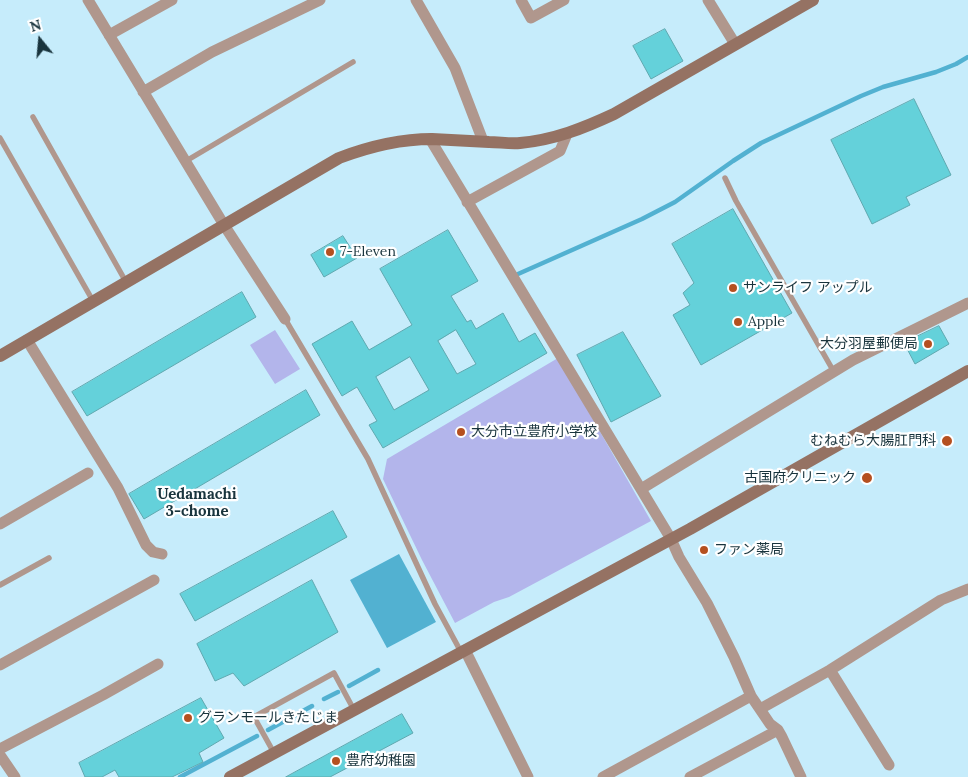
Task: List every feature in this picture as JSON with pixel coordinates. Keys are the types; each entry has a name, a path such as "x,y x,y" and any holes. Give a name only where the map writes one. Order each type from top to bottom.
{"street":[{"path":"88,0 224,225 286,319"},
{"path":"109,35 172,0"},
{"path":"143,92 212,52 320,0"},
{"path":"416,0 455,68 483,141"},
{"path":"521,0 531,18 564,0"},
{"path":"708,0 735,44"},
{"path":"0,356 339,158 381,145 407,141 430,139 518,143 567,134 592,125 614,114 813,0"},
{"path":"467,202 560,151 567,134"},
{"path":"430,139 671,539 679,557 707,603 751,696 770,724 778,730 801,777"},
{"path":"641,489 853,360 968,303"},
{"path":"27,340 118,488 146,545 153,552 162,554"},
{"path":"230,777 671,539 968,371"},
{"path":"0,524 88,473"},
{"path":"0,665 154,580"},
{"path":"760,709 830,670 934,605 948,597 968,590"},
{"path":"463,651 528,777"},
{"path":"0,749 158,664"},
{"path":"830,670 890,765"},
{"path":"603,777 751,696"},
{"path":"690,777 778,730"},
{"path":"0,754 15,777"}],"lane":[{"path":"186,162 353,62"},
{"path":"33,117 126,282"},
{"path":"0,138 94,301"},
{"path":"725,178 736,201 834,372"},
{"path":"286,319 368,459 435,604 463,651"},
{"path":"0,585 49,558"},
{"path":"274,753 254,716 334,673 354,710"}],"shaded area":[{"path":"275,330 300,369 275,384 250,345"},
{"path":"558,358 651,521 509,597 494,602 455,623 383,479 387,459"},
{"path":"399,554 436,622 387,648 350,580"}],"building":[{"path":"665,29 683,61 651,79 633,46"},
{"path":"914,99 951,175 906,197 910,205 872,224 831,140"},
{"name":"サンライフ アップル","path":"733,209 792,313 701,365 673,315 690,305 683,293 694,283 672,244"},
{"path":"448,230 478,281 451,296 467,322 471,320 476,329 503,313 519,342 535,333 547,353 383,448 369,425 377,421 357,387 342,396 312,344 352,321 369,350 412,325 380,269","holes":["456,330 476,364 457,374 438,341","410,357 429,390 394,410 376,377"]},
{"path":"343,236 357,258 324,277 311,255"},
{"path":"242,292 256,317 87,416 72,392"},
{"path":"939,326 949,344 915,364 904,343"},
{"path":"623,332 661,396 611,422 577,355"},
{"path":"306,390 320,415 144,519 129,494"},
{"path":"333,511 347,537 195,621 180,594"},
{"path":"312,580 338,632 244,686 233,673 215,681 197,644"},
{"name":"グランモールきたじま","path":"201,698 224,738 199,753 203,762 172,777 119,777 115,770 102,777 85,777 79,763"},
{"path":"402,714 413,733 330,777 286,777"}],"waterway":[{"path":"518,274 642,219 675,202 761,143 861,96 883,87 936,72 968,57"},
{"path":"349,686 378,670"},
{"path":"324,699 338,692"},
{"path":"268,730 312,706"},
{"path":"180,777 257,736"}],"place":[{"name":"7-Eleven","path":"330,252"},
{"name":"サンライフ アップル","path":"733,288"},
{"name":"Apple","path":"738,322"},
{"name":"大分羽屋郵便局","path":"928,344"},
{"name":"大分市立豊府小学校","path":"461,432"},
{"name":"むねむら大腸肛門科","path":"947,441"},
{"name":"古国府クリニック","path":"867,478"},
{"name":"ファン薬局","path":"704,550"},
{"name":"グランモールきたじま","path":"188,718"},
{"name":"豊府幼稚園","path":"336,761"}],"district":[{"name":"Uedamachi 3-chome","path":"197,504"}]}
